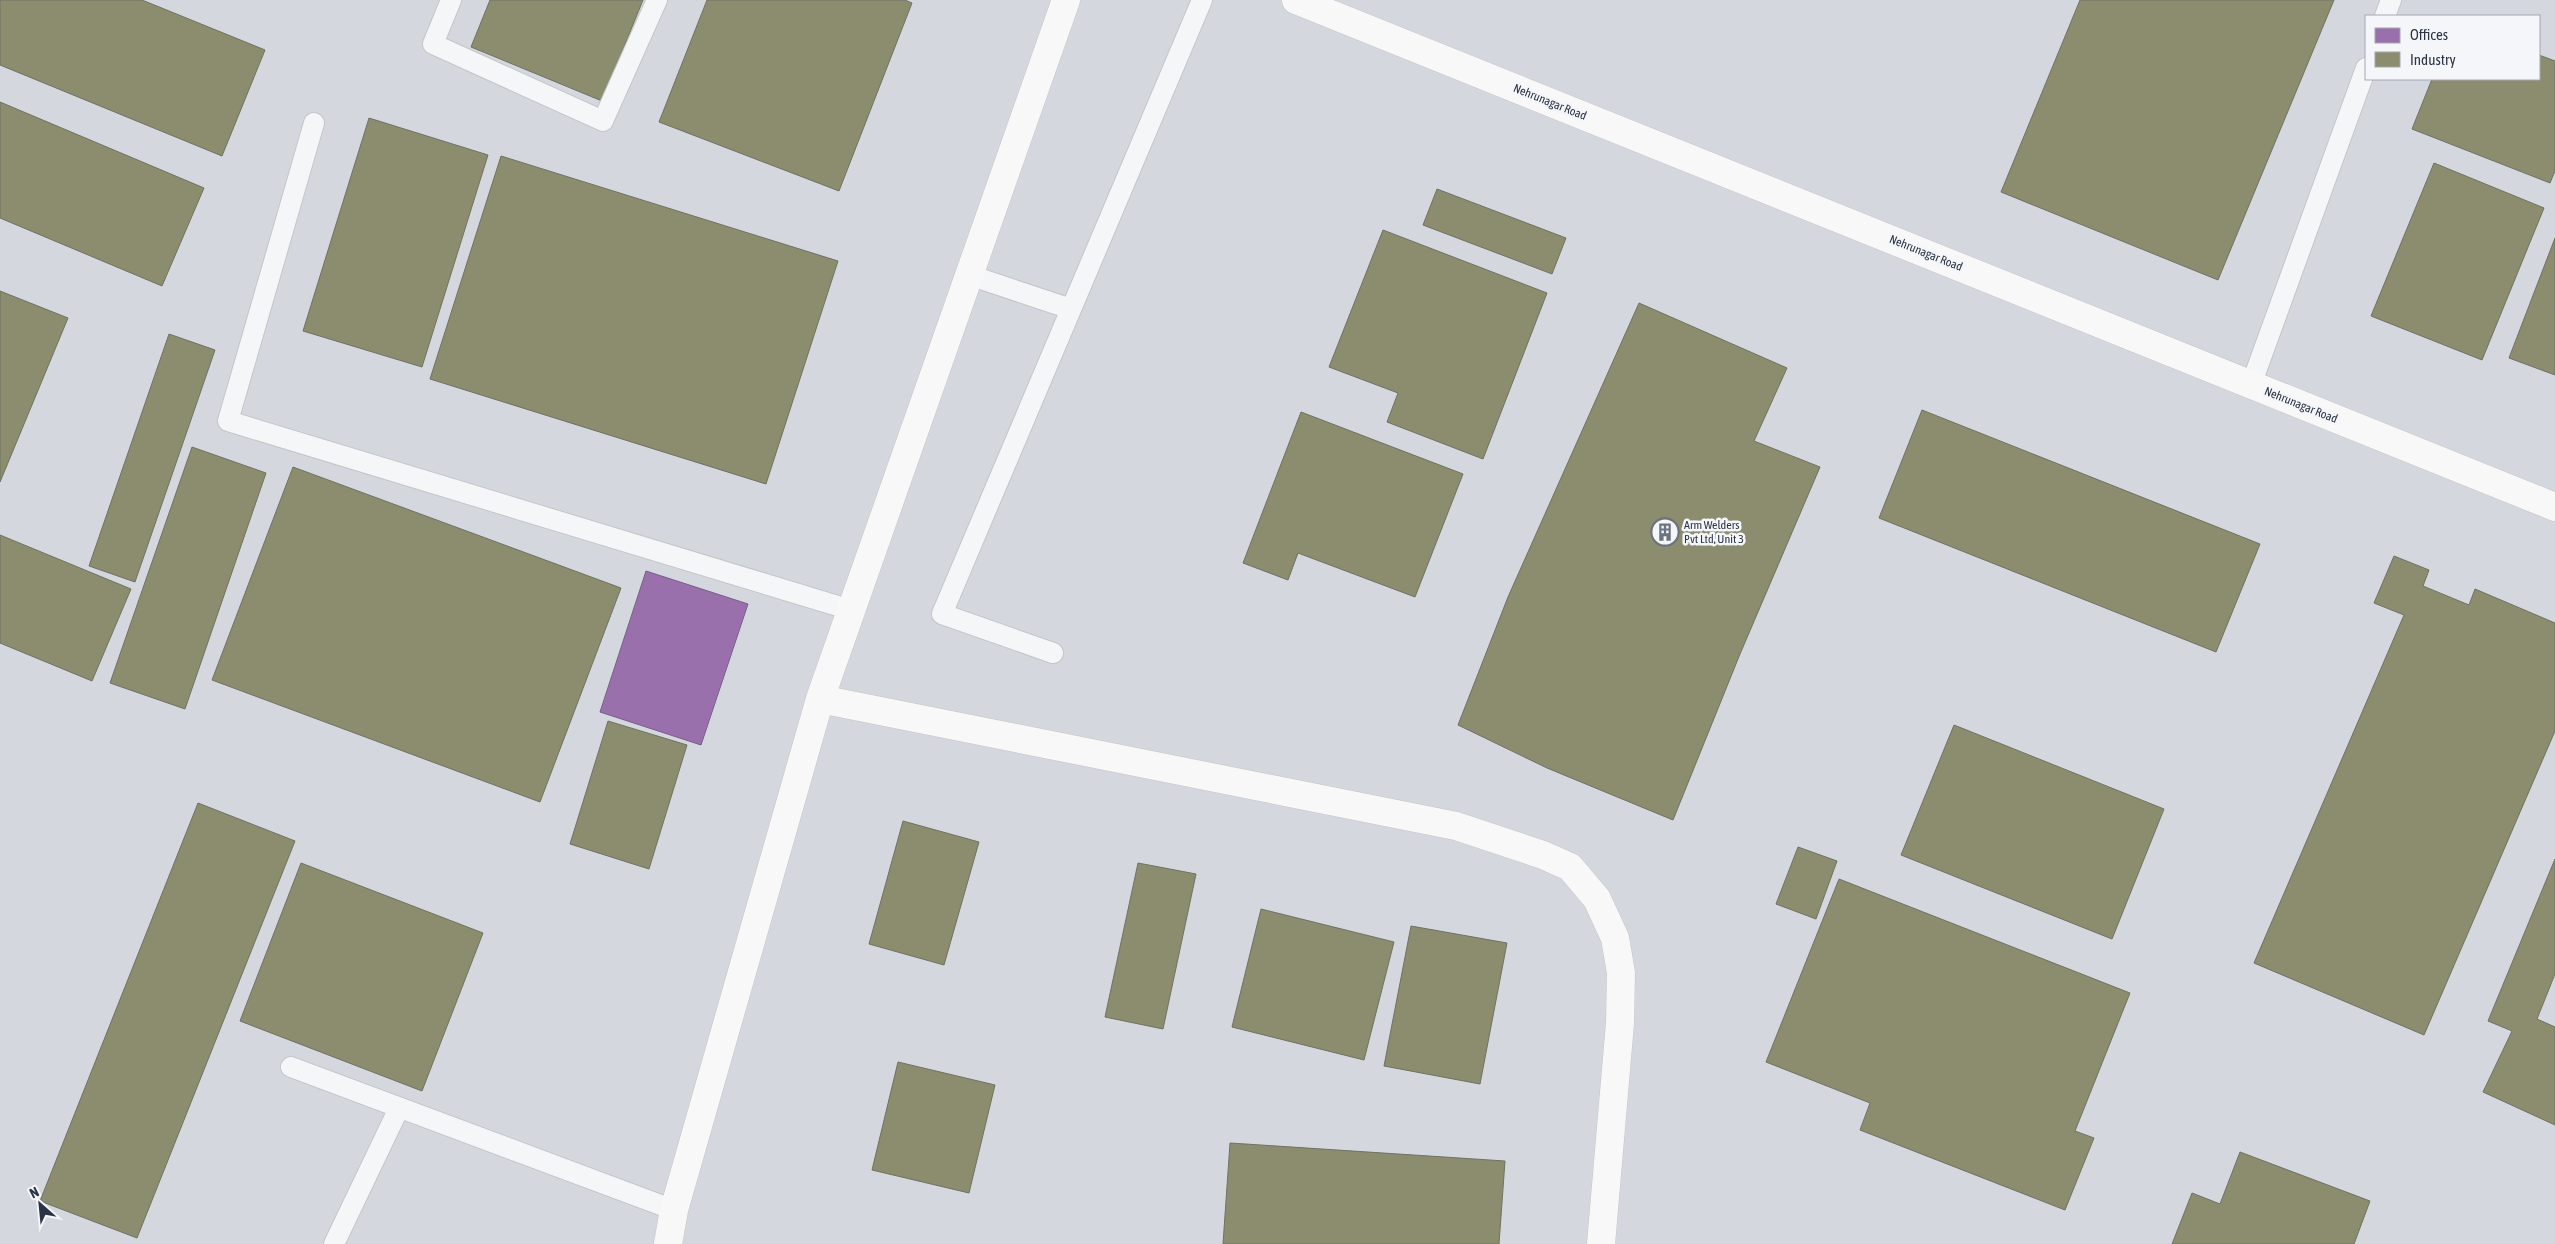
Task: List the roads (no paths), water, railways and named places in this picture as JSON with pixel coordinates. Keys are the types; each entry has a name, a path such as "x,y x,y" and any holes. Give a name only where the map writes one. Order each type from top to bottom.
{"street":[{"path":"668,1244 674,1210 820,699 1066,0"},
{"name":"Nehrunagar Road","path":"1296,0 2555,507"},
{"path":"820,699 1456,826 1543,855 1570,867 1600,907 1615,938 1621,973 1620,1023 1601,1244"}],"lane":[{"path":"451,0 433,44 604,121 657,0"},
{"path":"1053,653 942,614 1202,0"},
{"path":"2385,15 2391,0"},
{"path":"2252,384 2365,71"},
{"path":"314,123 228,421 850,610"},
{"path":"970,275 1071,309"},
{"path":"291,1067 674,1210"},
{"path":"334,1244 399,1108"}],"place":[{"name":"Arm Welders Pvt Ltd, Unit 3","path":"1665,532"}]}
